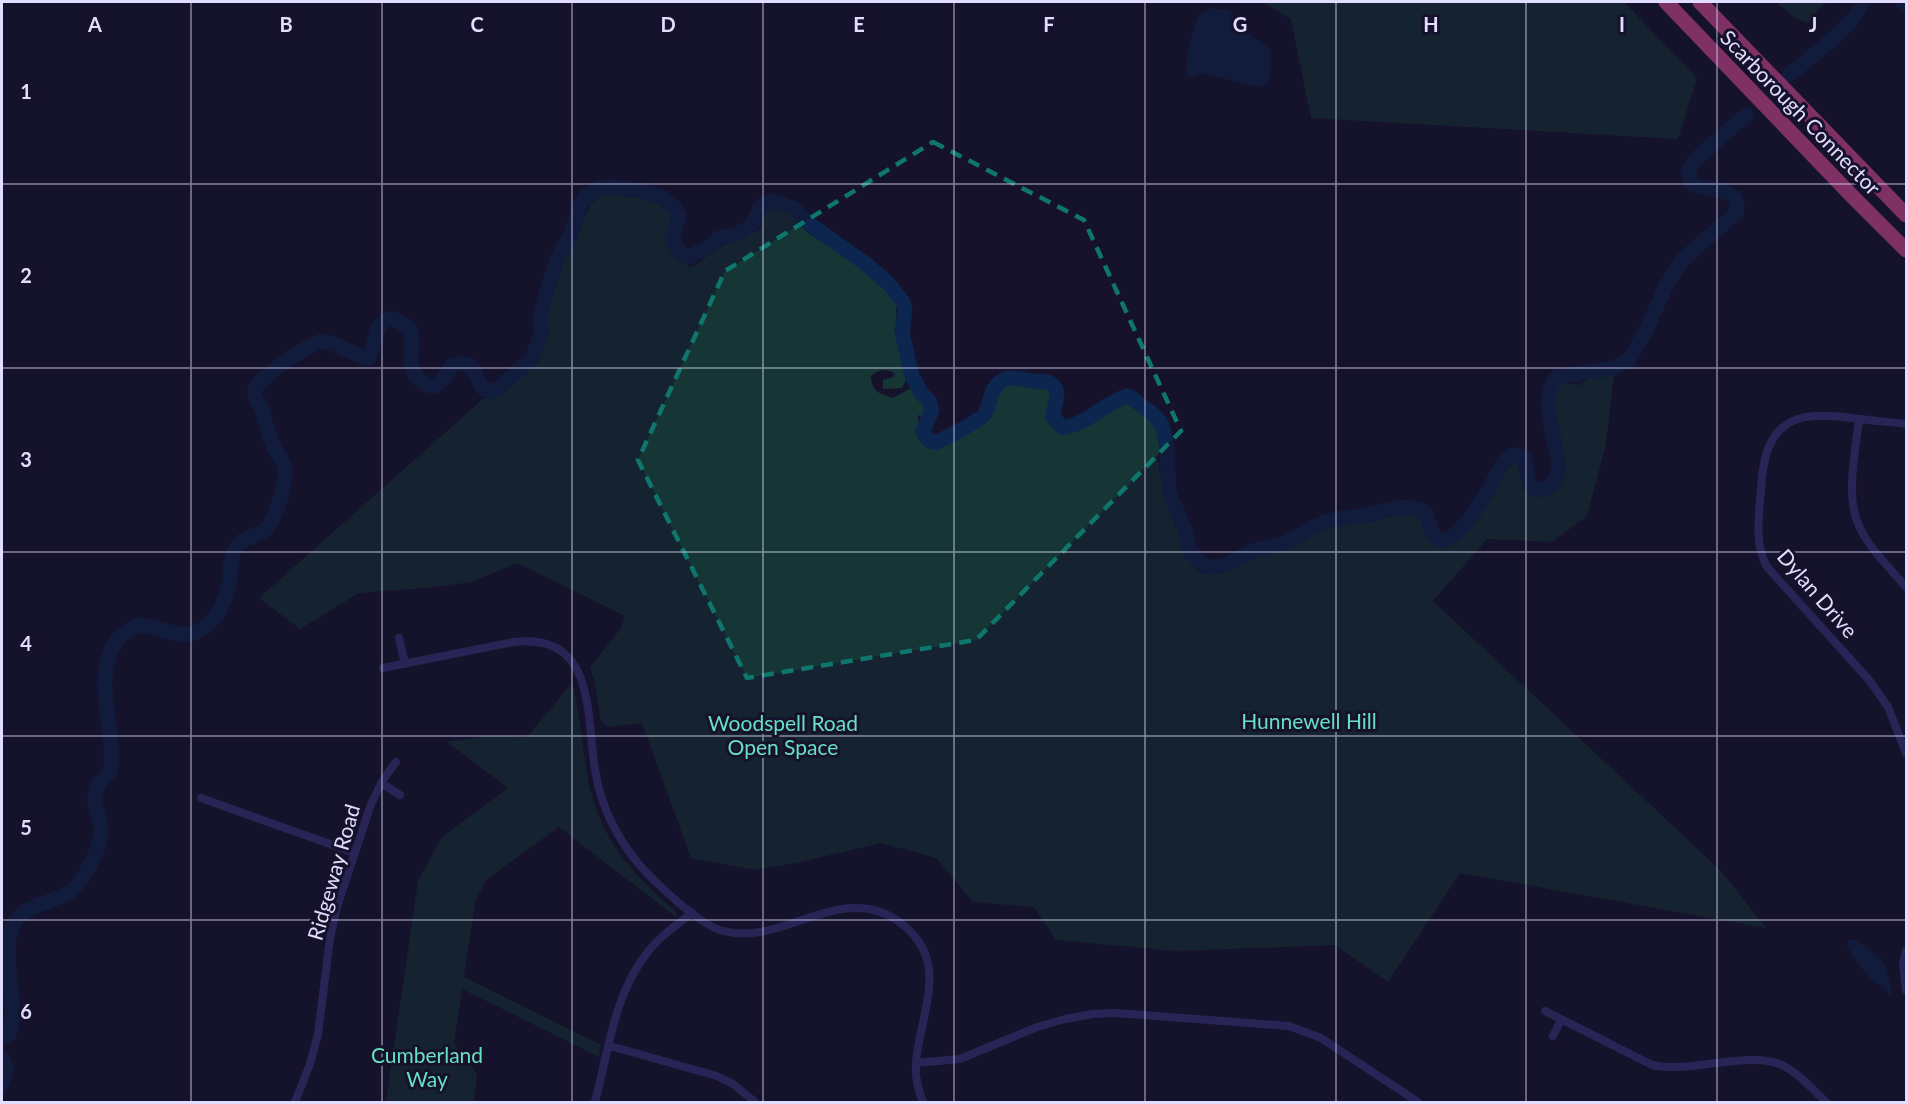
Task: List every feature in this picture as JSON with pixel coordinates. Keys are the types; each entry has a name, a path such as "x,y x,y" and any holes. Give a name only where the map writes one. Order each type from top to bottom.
{"highway":[{"name":"Scarborough Connector","path":"1666,2 1906,250"},
{"name":"Scarborough Connector","path":"1700,2 1906,215"}],"street":[{"name":"Dylan Drive","path":"1906,424 1834,415 1810,415 1790,423 1774,438 1767,450 1763,467 1758,538 1763,560 1772,574 1850,657 1882,698 1893,717 1906,753"},
{"path":"1859,419 1853,489 1854,514 1867,540 1906,588"},
{"path":"399,638 405,664"},
{"path":"383,668 527,641 547,645 562,652 573,662 581,676 586,697 596,776 602,800 612,824 635,859 692,913 715,928 737,933 758,932 845,908 871,909 900,922 910,930 920,944 928,963 926,1005 915,1063 918,1087 923,1102"},
{"name":"Ridgeway Road","path":"296,1102 318,1034 333,922 371,804 381,783 396,762"},
{"path":"381,783 400,795"},
{"path":"201,798 355,853"},
{"path":"595,1102 626,987 639,964 655,944 692,913"},
{"path":"1906,951 1903,964 1906,990"},
{"path":"1545,1011 1636,1059 1660,1067 1760,1060 1776,1062 1802,1079 1826,1102"},
{"path":"915,1063 960,1059 979,1053 1023,1032 1079,1016 1116,1013 1192,1018 1289,1026 1305,1030 1321,1038 1418,1102"},
{"path":"1552,1036 1561,1020"},
{"path":"609,1046 717,1076 733,1084 755,1102"}],"highlighted area":[{"path":"933,142 1084,220 1181,431 976,640 747,678 638,460 725,271"}],"green space":[{"path":"1262,2 1624,2 1697,78 1678,139 1311,118 1291,19"},
{"path":"1776,2 1826,2 1807,23 1795,18"},
{"name":"Hunnewell Hill","path":"612,192 626,197 648,198 670,208 674,220 668,238 689,267 699,263 719,248 759,230 766,211 775,208 791,213 807,232 877,277 898,299 901,310 898,307 896,309 897,326 894,329 905,359 907,374 902,388 883,389 883,380 895,374 886,370 871,376 871,381 880,393 893,398 911,388 920,394 926,400 928,408 925,418 918,415 920,428 925,437 933,441 954,440 975,429 988,414 999,387 1014,380 1021,381 1025,386 1047,386 1052,394 1050,411 1052,418 1061,425 1080,422 1130,400 1132,405 1149,416 1164,435 1160,438 1163,450 1157,456 1163,490 1179,526 1182,547 1190,561 1208,574 1221,572 1247,559 1296,544 1348,520 1366,520 1401,512 1419,511 1426,530 1432,535 1442,539 1458,536 1470,528 1499,481 1516,462 1522,463 1524,477 1522,483 1532,494 1538,497 1552,493 1560,483 1564,472 1564,461 1554,414 1554,392 1559,383 1579,385 1595,374 1614,373 1606,444 1587,516 1552,542 1487,539 1433,601 1721,871 1766,928 1460,873 1388,982 1335,945 1176,951 1056,940 1034,907 973,902 936,858 881,843 801,862 755,870 691,858 642,723 608,727 601,721 595,683 590,668 621,628 625,616 517,563 472,582 359,593 300,629 259,598 484,398 488,399 498,395 528,369 540,352 546,333 546,314 561,263 591,203 603,194"},
{"name":"Cumberland Way","path":"572,683 589,784 602,823 611,840 633,870 676,912 677,916 559,827 486,880 475,902 464,977 601,1045 599,1057 462,989 454,1043 477,1074 474,1100 482,1102 386,1102 418,881 442,837 508,788 447,742 487,736 527,737"}],"water":[{"path":"1212,8 1229,10 1252,37 1271,48 1270,78 1266,86 1258,87 1201,73 1192,77 1187,76 1188,52 1194,27 1201,12"},
{"path":"1849,940 1856,940 1879,957 1886,966 1892,992 1890,996 1883,986 1873,981 1864,972 1847,946"}],"waterway":[{"path":"1790,74 1843,29 1859,10 1862,2"},
{"path":"1903,2 1906,5"},
{"path":"2,1038 8,1036 11,1026 12,999 8,954 12,928 23,913 71,891 82,879 99,842 101,826 95,795 98,785 108,773 111,765 105,686 106,667 111,650 122,636 139,625 176,634 190,634 209,623 219,611 225,598 231,561 236,548 244,539 267,528 275,513 282,494 285,470 274,448 255,396 258,384 285,362 321,341 368,358 378,329 386,320 392,318 410,328 413,370 425,384 435,386 442,381 452,366 464,364 471,368 484,389 491,392 498,389 532,358 542,332 540,318 558,257 571,235 580,205 587,195 599,188 611,187 643,191 661,197 675,208 679,216 672,239 681,254 689,257 707,248 719,238 748,228 765,203 774,201 795,209 808,223 866,264 889,284 903,302 905,310 902,332 912,376 921,393 929,401 932,410 923,431 931,441 936,442 945,438 982,417 996,385 1008,378 1046,382 1054,386 1057,393 1053,417 1062,427 1078,423 1119,399 1130,397 1154,415 1162,425 1167,447 1169,492 1186,532 1189,550 1204,566 1218,567 1229,564 1250,552 1290,540 1324,523 1402,507 1418,509 1425,513 1434,535 1445,540 1465,524 1485,496 1504,461 1512,455 1525,459 1529,484 1533,489 1544,489 1552,484 1559,466 1548,407 1552,386 1557,377 1613,368 1628,361 1682,260 1736,213 1737,204 1734,198 1721,191 1691,183 1688,171 1696,159 1746,115"},
{"path":"2,1058 7,1069 2,1084"}],"park label":[{"name":"Woodspell Road Open Space","path":"783,734"}]}
